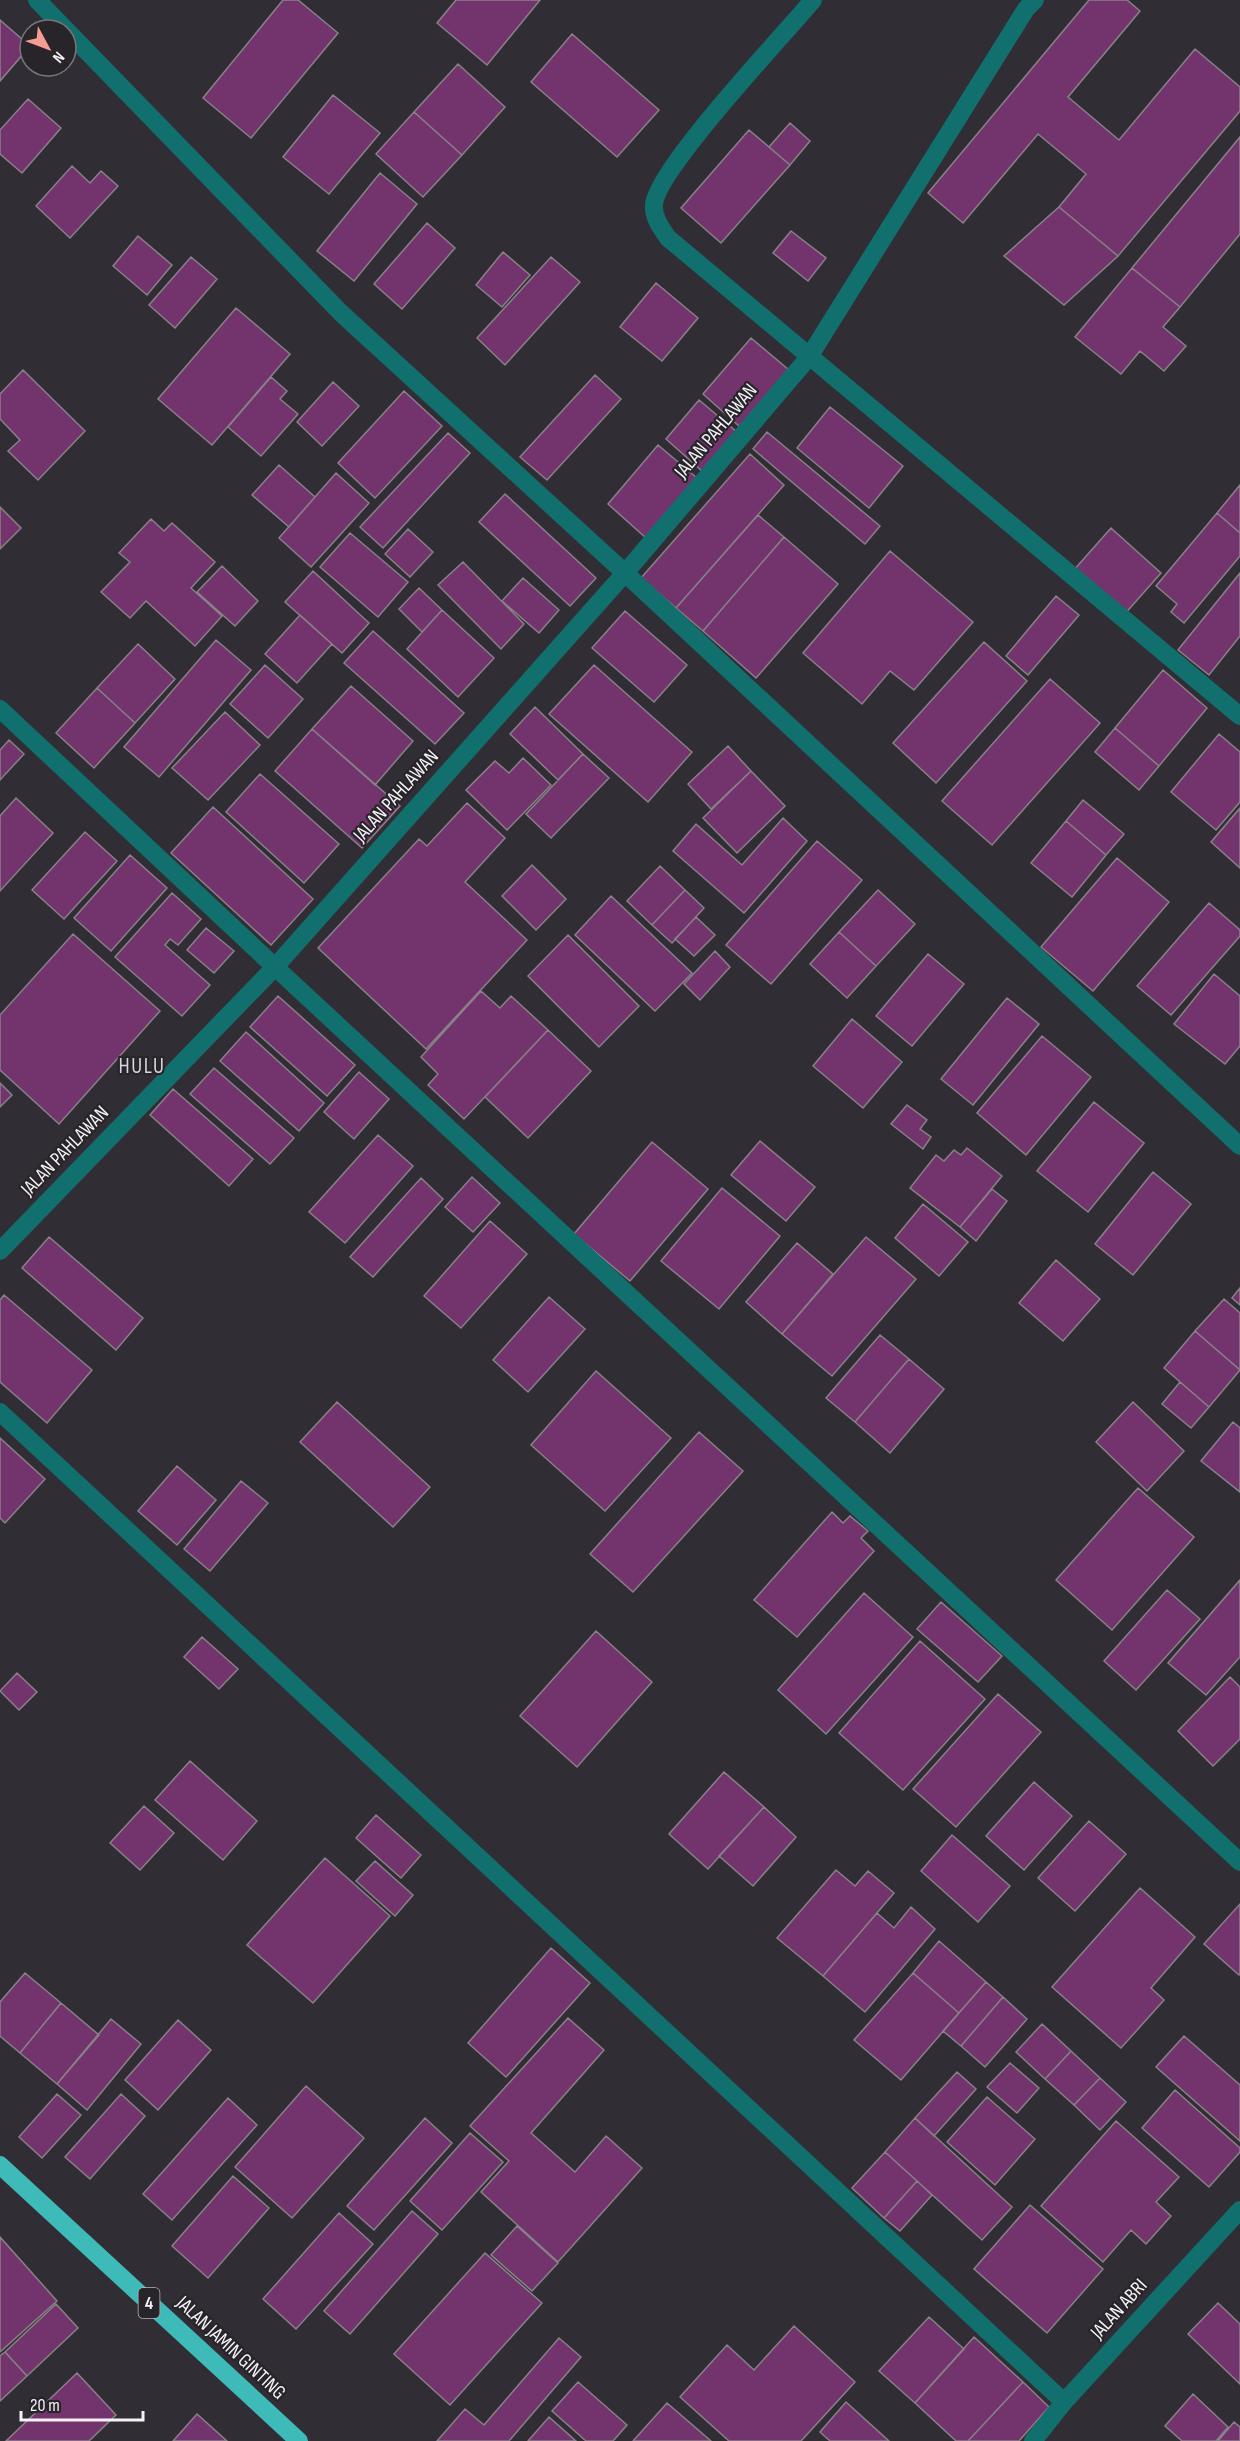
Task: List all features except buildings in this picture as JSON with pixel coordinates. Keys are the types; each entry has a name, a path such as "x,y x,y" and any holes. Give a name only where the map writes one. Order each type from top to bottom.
{"highway":[{"name":"JALAN JAMIN GINTING","path":"0,2165 299,2441"}],"street":[{"path":"37,0 341,313 625,573 1240,1146"},
{"path":"813,0 683,152 663,182 654,204 657,222 668,238 1240,717"},
{"name":"JALAN PAHLAWAN","path":"0,1251 274,968 625,573 809,357 1026,9 1035,0"},
{"path":"0,709 274,968 1240,1862"},
{"path":"0,1412 1064,2402"},
{"name":"JALAN ABRI","path":"1033,2441 1064,2402 1240,2210"}],"district":[{"name":"HULU","path":"142,1066"}]}
